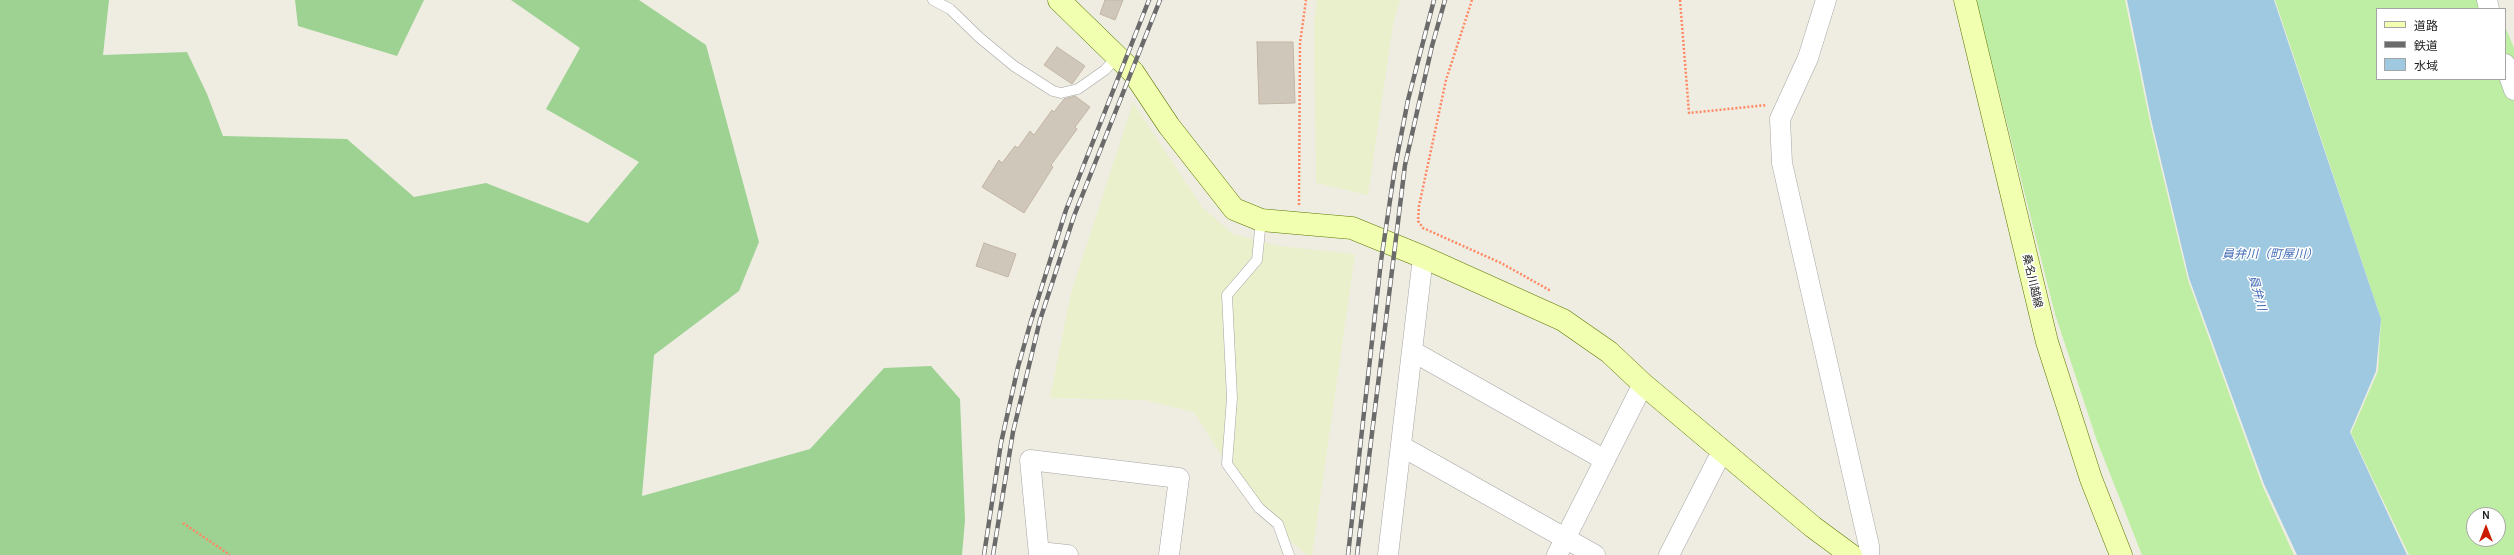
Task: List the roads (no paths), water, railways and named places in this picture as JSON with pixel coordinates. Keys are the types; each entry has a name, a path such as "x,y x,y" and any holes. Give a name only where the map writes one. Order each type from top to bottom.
{"street":[{"path":"1059,0 1133,72 1168,126 1234,209 1261,220 1352,228 1423,257 1563,320 1609,352 1643,384 1813,527 1851,555"},
{"path":"1826,0 1808,58 1780,118 1782,163 1870,555"},
{"name":"桑名川越線","path":"1965,0 2047,342 2091,479 2121,555"},
{"path":"2506,67 2514,90"},
{"path":"1393,552 1401,446 1423,257"},
{"path":"1412,351 1605,460"},
{"path":"1561,547 1643,384"},
{"path":"1401,446 1561,547 1595,555"},
{"path":"1669,555 1717,461 1724,452"},
{"path":"1068,555 1039,553 1030,460 1179,478 1170,555"}],"lane":[{"path":"933,0 950,9 980,38 1014,66 1053,90 1061,93 1078,89 1105,70 1118,57"},
{"path":"1261,220 1256,260 1227,294 1232,398 1227,464 1259,508 1278,524 1289,555"}],"water":[{"name":"員弁川（町屋川）","path":"2127,0 2274,0 2381,319 2376,371 2350,432 2407,555 2297,555 2264,484 2189,278 2151,119"}],"railway":[{"path":"984,555 1001,443 1018,367 1031,321 1066,210 1149,0"},
{"path":"993,555 1013,432 1040,320 1074,216 1160,0"},
{"path":"1348,555 1381,261 1395,167 1408,100 1434,0"},
{"path":"1357,555 1405,165 1432,46 1445,0"}],"water label":[{"name":"員弁川","path":"2257,293"}]}
